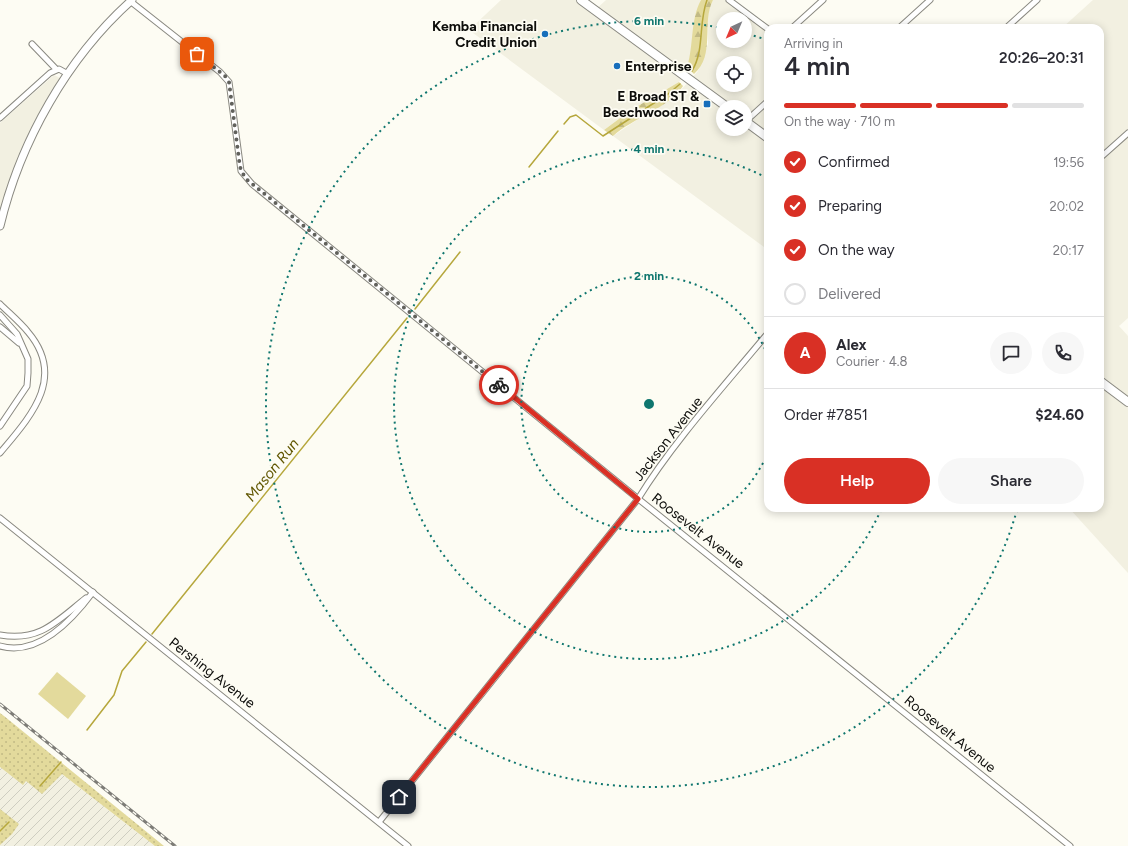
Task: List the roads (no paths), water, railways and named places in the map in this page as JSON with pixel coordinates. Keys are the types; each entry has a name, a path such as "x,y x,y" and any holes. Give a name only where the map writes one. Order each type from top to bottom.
{"main road":[{"path":"0,226 6,203 24,156 46,109 68,74 87,48 131,0"},
{"path":"581,0 717,100"},
{"path":"752,126 764,135"},
{"path":"1104,384 1128,402"}],"street":[{"name":"Roosevelt Avenue","path":"131,0 220,72 229,82 240,167 245,178 638,499 1070,846"},
{"path":"729,0 764,26"},
{"path":"796,24 823,0"},
{"path":"903,24 930,0"},
{"path":"1010,24 1037,0"},
{"path":"32,44 56,69 68,74"},
{"path":"0,118 56,69"},
{"path":"752,115 764,104"},
{"path":"1104,154 1128,132"},
{"path":"0,304 28,332 39,348 45,367 44,385 38,403 0,453"},
{"path":"0,315 17,334 28,359 27,386 0,426"},
{"path":"0,327 22,346"},
{"name":"Jackson Avenue","path":"379,822 638,499 650,480 685,434 764,338"},
{"name":"Pershing Avenue","path":"0,518 408,846"},
{"path":"0,636 26,637 40,632 93,592"},
{"path":"0,646 18,648 44,640 77,613 93,592"}],"waterway":[{"name":"Mason Run","path":"692,71 699,54 704,9 707,0"},
{"name":"Mason Run","path":"564,124 570,117 576,115 603,136 668,94 680,84"},
{"name":"Mason Run","path":"529,167 558,131"},
{"name":"Mason Run","path":"415,309 460,252"},
{"name":"Mason Run","path":"152,634 407,318"},
{"name":"Mason Run","path":"87,730 114,695 122,671 146,642"},
{"name":"Mason Run","path":"40,786 61,762"},
{"name":"Mason Run","path":"0,831 9,822"}],"railway":[{"path":"0,704 175,846"}],"place":[{"name":"Kemba Financial Credit Union","path":"545,34"},
{"name":"Enterprise","path":"617,66"},
{"name":"E Broad ST & Beechwood Rd","path":"707,104"}]}
